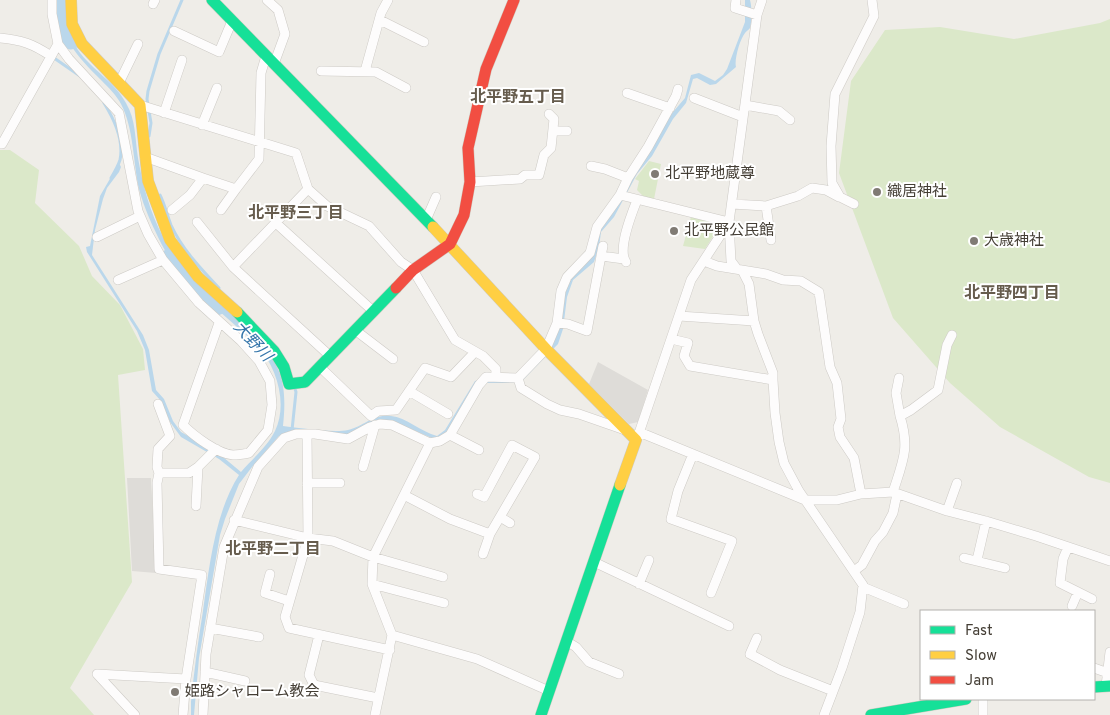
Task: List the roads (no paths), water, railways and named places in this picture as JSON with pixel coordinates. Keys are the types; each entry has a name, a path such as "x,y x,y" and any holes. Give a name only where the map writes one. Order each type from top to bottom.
{"street":[{"path":"52,0 52,14 58,44 68,59 119,113 140,216 148,234 163,260 199,303 259,361 270,380 272,406 268,430 249,453 232,455 213,452 183,425 219,323"},
{"path":"71,0 72,24 82,44 140,105 296,153 308,189 327,206 369,226 401,262 413,270 455,340 483,356 496,369 496,377"},
{"path":"212,0 450,244 549,352 625,430"},
{"path":"221,210 259,159 261,73 285,34 278,10 267,0"},
{"path":"365,71 388,0"},
{"path":"140,105 148,181 170,240 198,277 240,315 274,351 284,367 288,384 305,382 413,270 450,244 464,215 470,182 468,148 486,69 514,0"},
{"path":"762,0 757,15 729,222 731,261 749,284 754,322 773,373 775,413 784,463 805,500 863,585 860,612 824,715"},
{"path":"840,197 832,183 835,94 874,16 871,0 864,0"},
{"path":"736,4 757,15"},
{"path":"380,20 424,42"},
{"path":"174,31 219,52 232,21"},
{"path":"0,38 20,40 38,47 51,56"},
{"path":"0,144 2,144 58,44"},
{"path":"119,83 138,44"},
{"path":"164,113 182,60"},
{"path":"321,72 376,72 406,88"},
{"path":"202,124 217,88"},
{"path":"601,256 625,260 623,249 629,198 628,178 670,108 678,89"},
{"path":"627,93 670,108"},
{"path":"694,98 743,117"},
{"path":"745,105 779,111 790,120"},
{"path":"470,182 520,179 525,175 540,175 544,155 551,148 554,119 549,114"},
{"path":"552,130 567,131"},
{"path":"145,157 236,189"},
{"path":"591,166 628,178"},
{"path":"172,210 190,195 203,178"},
{"path":"732,204 766,206 798,196 812,188 826,190 854,204"},
{"path":"233,267 308,189"},
{"path":"426,220 436,197"},
{"path":"629,198 729,222"},
{"path":"204,714 205,672 210,628 224,547 258,467 284,438 296,434 348,439 380,424 392,425 430,443 440,441 450,435 479,385 486,377 518,378 549,352 557,323 561,291 567,277 590,253 597,228 629,198"},
{"path":"766,206 771,240"},
{"path":"97,237 140,216"},
{"path":"197,222 233,267 330,356"},
{"path":"541,715 691,280 729,222"},
{"path":"276,224 373,311"},
{"path":"557,323 568,324 587,330 604,246"},
{"path":"118,280 163,260"},
{"path":"704,261 766,274 783,280 801,280 819,292 830,367 837,383 841,419 838,427 840,437 854,458 861,494"},
{"path":"679,316 754,322"},
{"path":"355,330 393,359"},
{"path":"900,416 938,390 947,345 952,335"},
{"path":"671,339 688,343 684,356 690,366 773,380"},
{"path":"320,367 371,416 378,411 396,410 425,368 451,377 475,352"},
{"path":"518,378 522,388 560,410 579,414 694,454 805,500 837,500 861,494 895,493 1110,561"},
{"path":"854,571 862,565 893,513 895,493 905,452 905,433 896,393 899,378"},
{"path":"409,391 448,414"},
{"path":"158,404 170,436 158,449 159,569 202,575 186,679 183,715"},
{"path":"363,467 375,425"},
{"path":"307,434 308,538 285,617 288,628 390,650"},
{"path":"450,435 479,450"},
{"path":"375,715 392,635 372,584 373,557 430,443"},
{"path":"477,494 484,497 512,445 538,459 490,534 483,554"},
{"path":"159,473 189,472 198,467 213,452"},
{"path":"249,453 258,467"},
{"path":"694,454 678,491 671,519 732,542 711,593"},
{"path":"196,506 198,467"},
{"path":"307,483 340,483"},
{"path":"947,511 957,483"},
{"path":"404,495 450,519 490,534"},
{"path":"500,517 510,523"},
{"path":"234,520 308,538 333,541 373,557 443,577"},
{"path":"977,560 986,521"},
{"path":"1068,547 1063,559 1060,583 1092,599"},
{"path":"964,558 1005,568"},
{"path":"639,584 649,560"},
{"path":"594,562 729,626"},
{"path":"267,576 265,594 289,601"},
{"path":"372,584 444,602"},
{"path":"863,587 904,604"},
{"path":"1072,606 1078,592"},
{"path":"210,628 259,636"},
{"path":"319,635 309,675 314,685 378,698"},
{"path":"392,635 477,658 549,691"},
{"path":"758,638 750,654 780,670 833,692"},
{"path":"566,641 576,647 589,662 619,674"},
{"path":"1095,687 1108,686 1110,652"},
{"path":"1095,668 1108,673"},
{"path":"205,672 246,681"},
{"path":"134,715 97,674 186,679"},
{"path":"872,715 960,700"},
{"path":"982,700 984,715"}],"water":[{"path":"59,0 64,0 67,26 74,44 84,57 116,89 129,109 145,189 154,218 163,237 194,280 256,337 277,367 283,389 283,426 342,431 354,428 374,418 391,416 402,419 437,436 445,430 475,381 515,380 543,356 564,289 639,163 652,149 667,119 685,98 691,75 699,73 715,81 727,69 745,22 745,0 750,0 751,3 750,28 745,32 739,45 736,67 716,84 710,85 697,78 693,79 686,103 673,119 652,156 637,174 614,217 601,232 594,262 573,280 567,297 563,329 558,344 522,381 514,383 486,383 450,431 434,439 397,423 347,435 289,432 279,436 252,467 239,484 220,535 199,658 194,715 191,715 192,691 214,541 224,506 239,475 219,459 181,437 170,422 161,401 152,391 145,350 137,331 87,252 86,247 90,246 100,196 119,163 121,167 119,172 107,188 103,199 95,230 92,255 143,335 149,350 156,390 164,399 173,421 181,432 217,452 241,472 264,447 275,431 280,409 278,387 275,375 258,346 195,289 177,268 162,245 146,210 139,189 131,135 121,104 115,95 84,63 71,45 63,26"}],"waterway":[{"name":"大野川","path":"64,0 66,32 71,40"},
{"path":"149,136 151,123 147,99 148,91 159,54 182,0"},
{"path":"54,58 80,76"},
{"path":"104,103 115,123 121,145 120,160 111,178"},
{"path":"160,195 171,225 186,250 219,288"},
{"name":"大野川","path":"171,257 188,282 217,306"},
{"path":"292,430 296,392 294,386"}],"place":[{"name":"北平野地蔵尊","path":"655,174"},
{"name":"織居神社","path":"877,192"},
{"name":"北平野公民館","path":"674,231"},
{"name":"大歳神社","path":"974,241"},
{"name":"姫路シャローム教会","path":"175,692"}],"district":[{"name":"北平野五丁目","path":"518,98"},
{"name":"北平野三丁目","path":"296,214"},
{"name":"北平野四丁目","path":"1012,294"},
{"name":"北平野二丁目","path":"273,550"}]}
